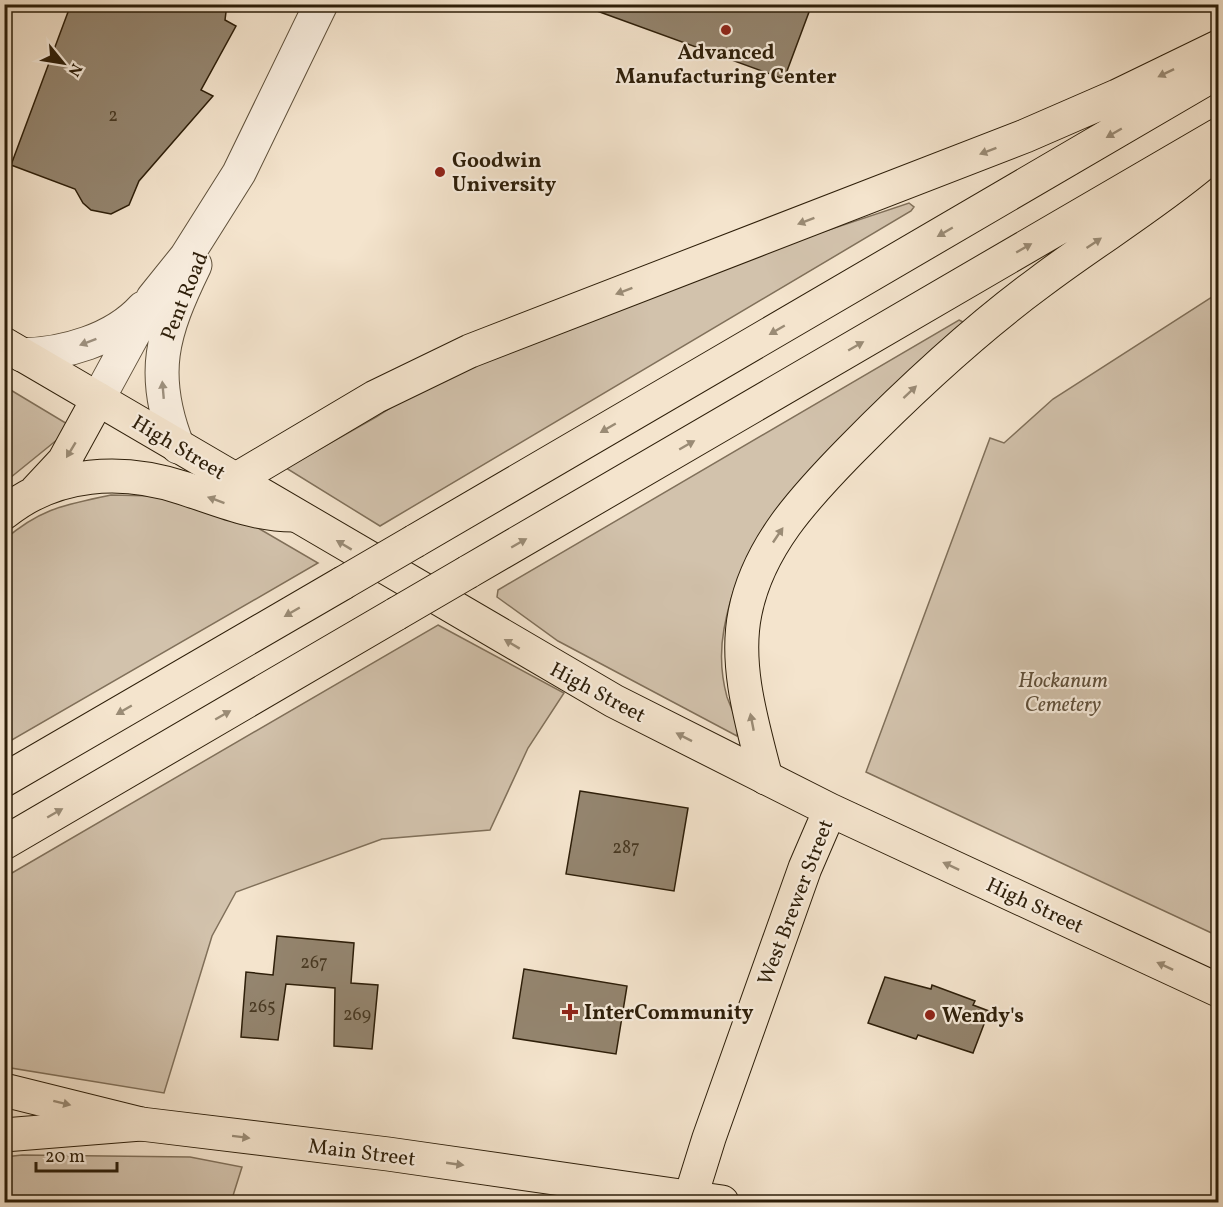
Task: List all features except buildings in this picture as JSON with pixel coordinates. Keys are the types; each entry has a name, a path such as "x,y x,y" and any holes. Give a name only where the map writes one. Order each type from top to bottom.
{"main road":[{"path":"235,480 375,397 470,351 1025,136 1127,92 1218,46"},
{"path":"4,780 1218,72"},
{"path":"4,843 1218,135"},
{"path":"766,778 748,700 744,669 744,624 754,580 776,538 791,516 868,432 979,330 1039,282 1151,204 1218,151"},
{"name":"High Street","path":"14,350 561,672 830,810 1218,990"},
{"path":"4,513 34,493 64,461 98,399"},
{"path":"34,493 76,479 126,476 166,482 240,508 293,515"},
{"name":"West Brewer Street","path":"690,1201 805,868 830,810"},
{"name":"Main Street","path":"4,1090 141,1124 388,1154 690,1201 722,1203"},
{"path":"4,1135 141,1124"}],"street":[{"name":"Pent Road","path":"178,447 164,402 162,352 165,334 181,293 321,4"},
{"name":"Pent Road","path":"14,350 62,350 92,341 136,316 153,298 199,237 250,153"},
{"name":"Pent Road","path":"98,399 153,298"}],"green space":[{"path":"909,203 914,207 911,211 380,526 286,468 376,417 459,364 694,275"},
{"name":"Hockanum Cemetery","path":"1218,293 1218,936 866,772 990,438 1004,443 1053,399"},
{"path":"959,320 965,323 788,500 755,544 742,569 732,597 722,646 723,680 736,721 737,736 558,641 497,597 498,590"},
{"path":"4,386 69,425 58,439 5,482"},
{"path":"111,495 156,496 258,528 318,563 5,744 4,540 42,514 67,505"},
{"path":"438,625 564,693 528,748 490,830 382,839 236,892 212,936 164,1093 5,1067 5,877"},
{"path":"22,1155 190,1157 242,1167 231,1202 5,1202 5,1157"}],"place":[{"name":"Advanced Manufacturing Center","path":"726,30"},
{"name":"Goodwin University","path":"440,172"},
{"name":"InterCommunity","path":"570,1012"},
{"name":"Wendy's","path":"930,1015"}]}
